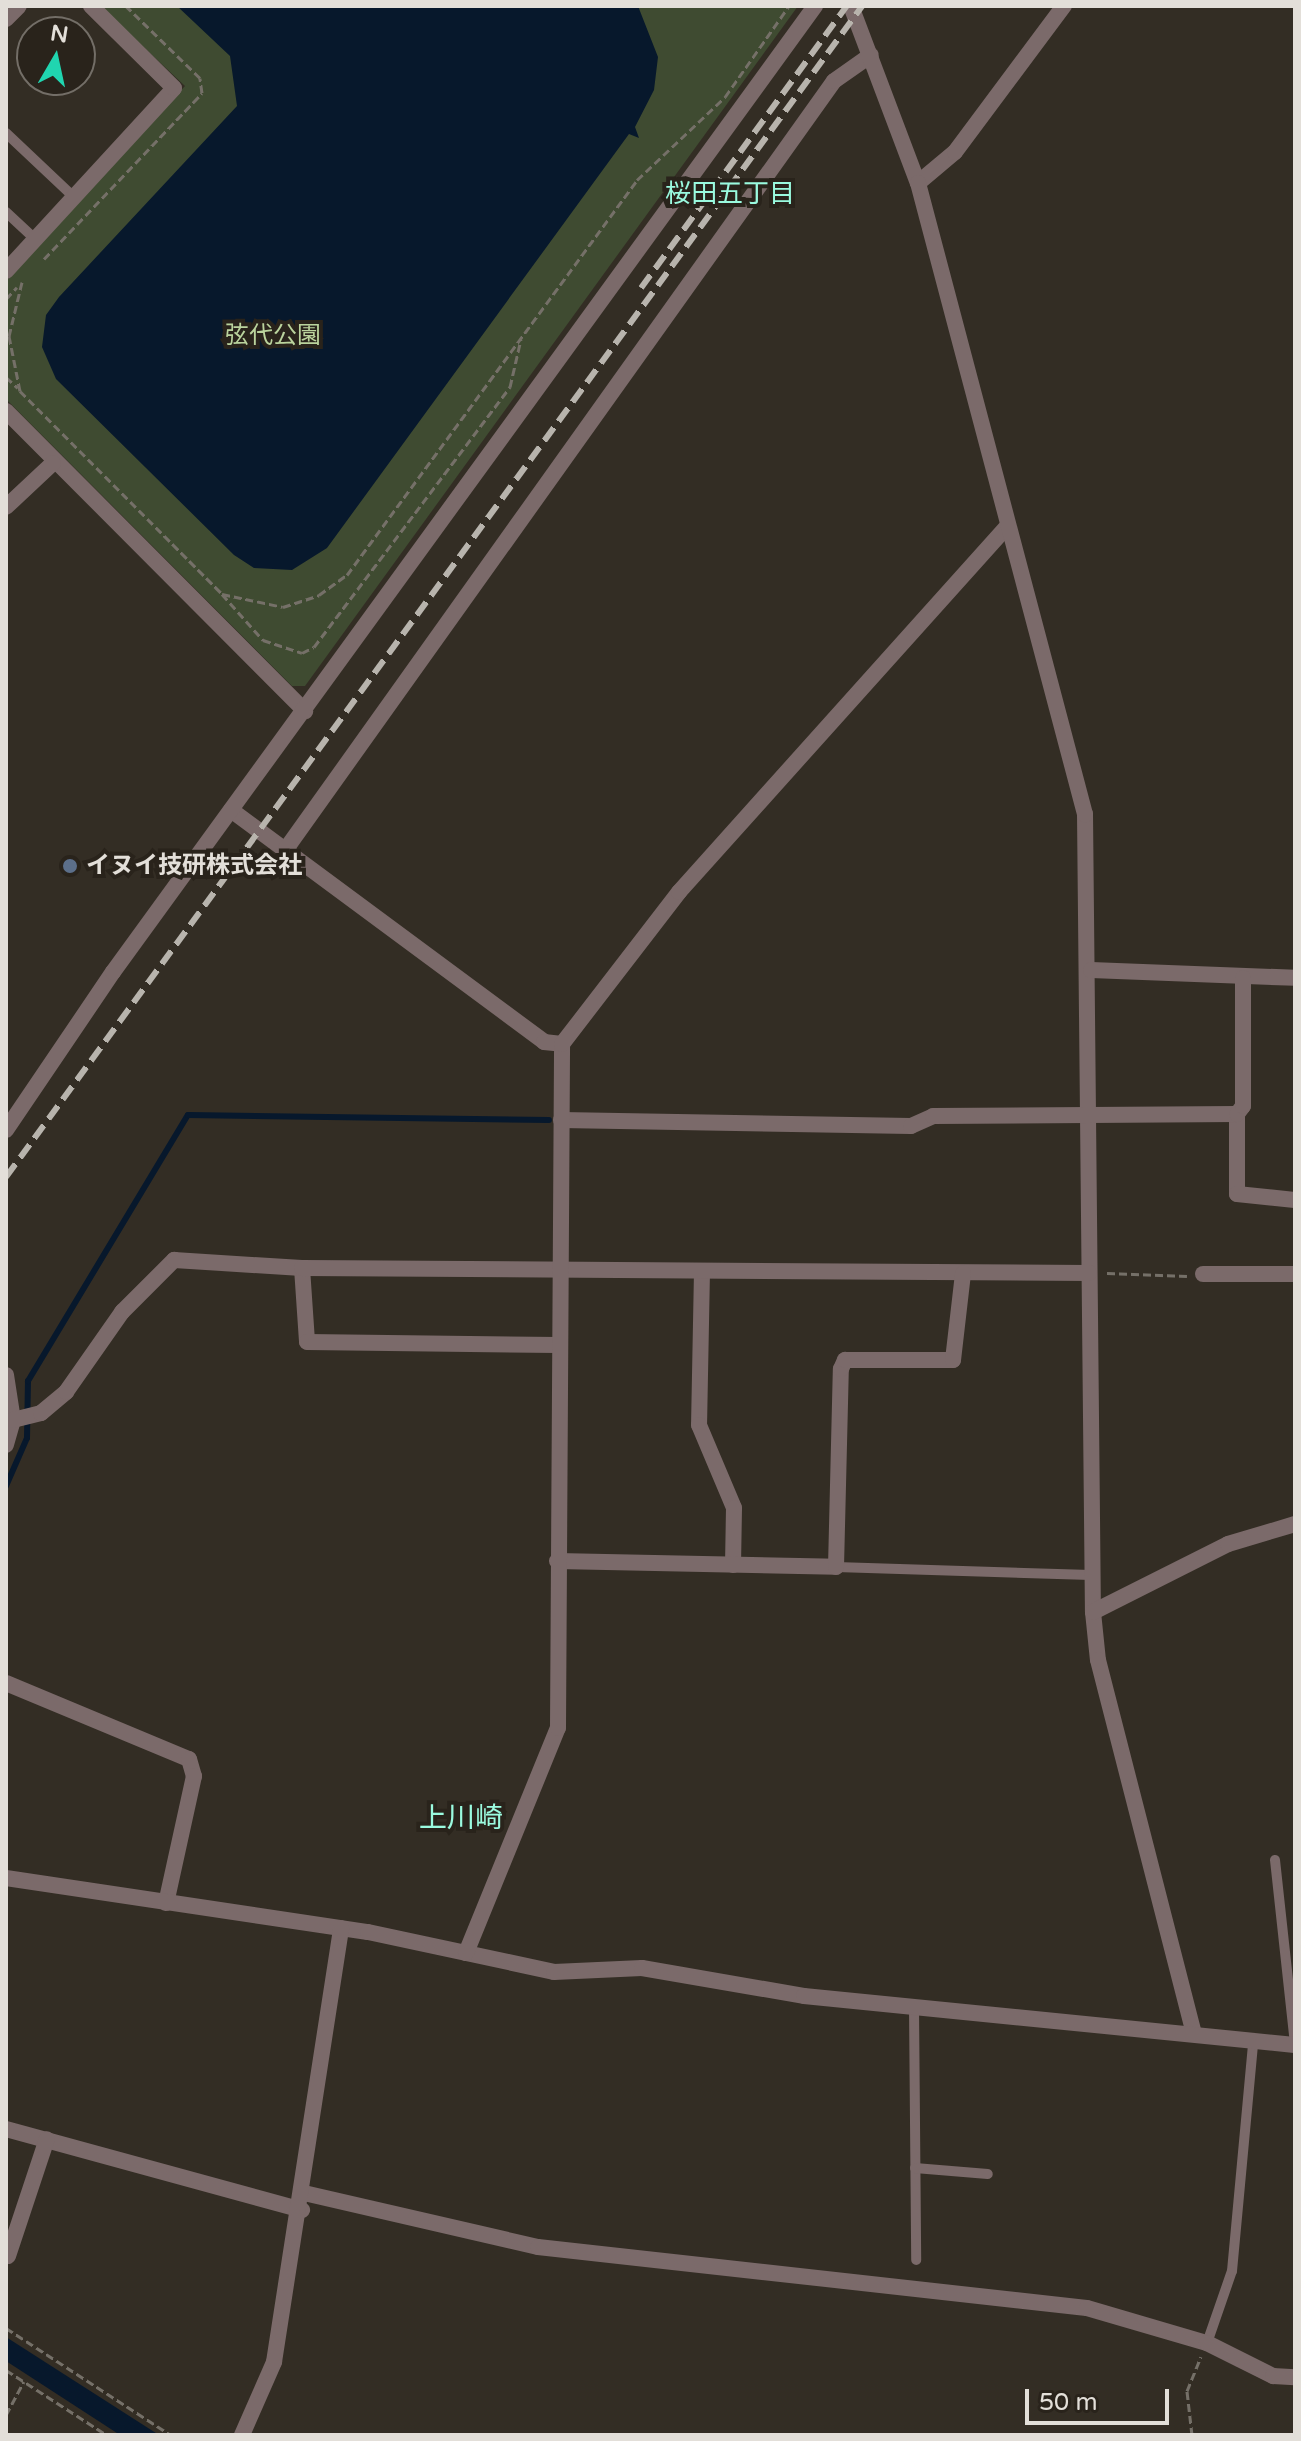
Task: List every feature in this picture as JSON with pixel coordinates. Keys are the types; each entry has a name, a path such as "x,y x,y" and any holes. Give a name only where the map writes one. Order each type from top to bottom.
{"street":[{"path":"6,19 19,6"},
{"path":"6,271 174,88 91,6"},
{"path":"6,1130 113,972 815,6"},
{"path":"851,6 918,183 1085,814 1091,970 1089,1273 1093,1612 1098,1660 1193,2030"},
{"path":"918,183 955,152 1064,6"},
{"path":"286,849 834,81 871,55"},
{"path":"6,411 53,463 305,711"},
{"path":"6,507 53,463"},
{"path":"466,1953 558,1728 562,1044 679,892 1007,526"},
{"path":"231,810 544,1042 562,1044"},
{"path":"1091,970 1295,978"},
{"path":"1243,978 1243,1106 1237,1114 1237,1194 1295,1200"},
{"path":"561,1120 911,1126 933,1116 1090,1112 1237,1114"},
{"path":"13,1420 41,1413 66,1392 166,1263 302,1268 1089,1273"},
{"path":"302,1268 307,1342 558,1345"},
{"path":"702,1271 699,1425 734,1508 733,1565"},
{"path":"557,1561 836,1567 841,1369 845,1360 953,1360 963,1274"},
{"path":"1203,1274 1295,1274"},
{"path":"6,1375 13,1420 6,1445"},
{"path":"1093,1612 1228,1544 1295,1524"},
{"path":"6,1683 189,1759 194,1776 166,1903"},
{"path":"6,1878 341,1928 554,1972 642,1968 914,2007 1193,2030 1253,2043 1295,2045"},
{"path":"242,2435 274,2362 303,2202 341,1928"},
{"path":"6,2129 303,2202 538,2247 1087,2308 1207,2343 1273,2376 1295,2377"},
{"path":"8,2256 47,2139"}],"lane":[{"path":"6,133 74,197"},
{"path":"6,212 35,239"},
{"path":"836,1567 1091,1575"},
{"path":"1275,1860 1295,2045"},
{"path":"914,2007 916,2260"},
{"path":"1207,2343 1232,2271 1253,2043"},
{"path":"915,2168 988,2174"}],"path":[{"path":"41,261 202,93 200,78 126,6"},
{"path":"222,594 283,607 347,575 637,180 725,97 789,6"},
{"path":"6,299 31,272"},
{"path":"20,284 9,336 20,391"},
{"path":"6,377 222,594 263,640 302,653 314,647 510,387 522,336"},
{"path":"1089,1273 1203,1274"},
{"path":"6,2328 171,2435"},
{"path":"1192,2435 1187,2391 1207,2343"},
{"path":"6,2370 107,2435"},
{"path":"6,2415 24,2381"}],"green space":[{"name":"弦代公園","path":"100,6 798,6 305,686 292,686 6,399 6,281 185,86"}],"water":[{"name":"弦代公園","path":"177,6 638,6 658,57 654,90 635,127 639,138 629,134 327,548 292,570 254,568 234,555 56,379 42,347 46,315 59,297 237,106 230,56"},
{"path":"6,2337 159,2435 120,2435 6,2361"}],"waterway":[{"path":"6,1486 27,1438 28,1381 188,1115 549,1120"}],"railway":[{"path":"641,288 847,6"},
{"path":"6,1177 862,6"}],"place":[{"name":"イヌイ技研株式会社","path":"70,866"}],"district":[{"name":"桜田五丁目","path":"730,194"},
{"name":"上川崎","path":"461,1818"}]}
